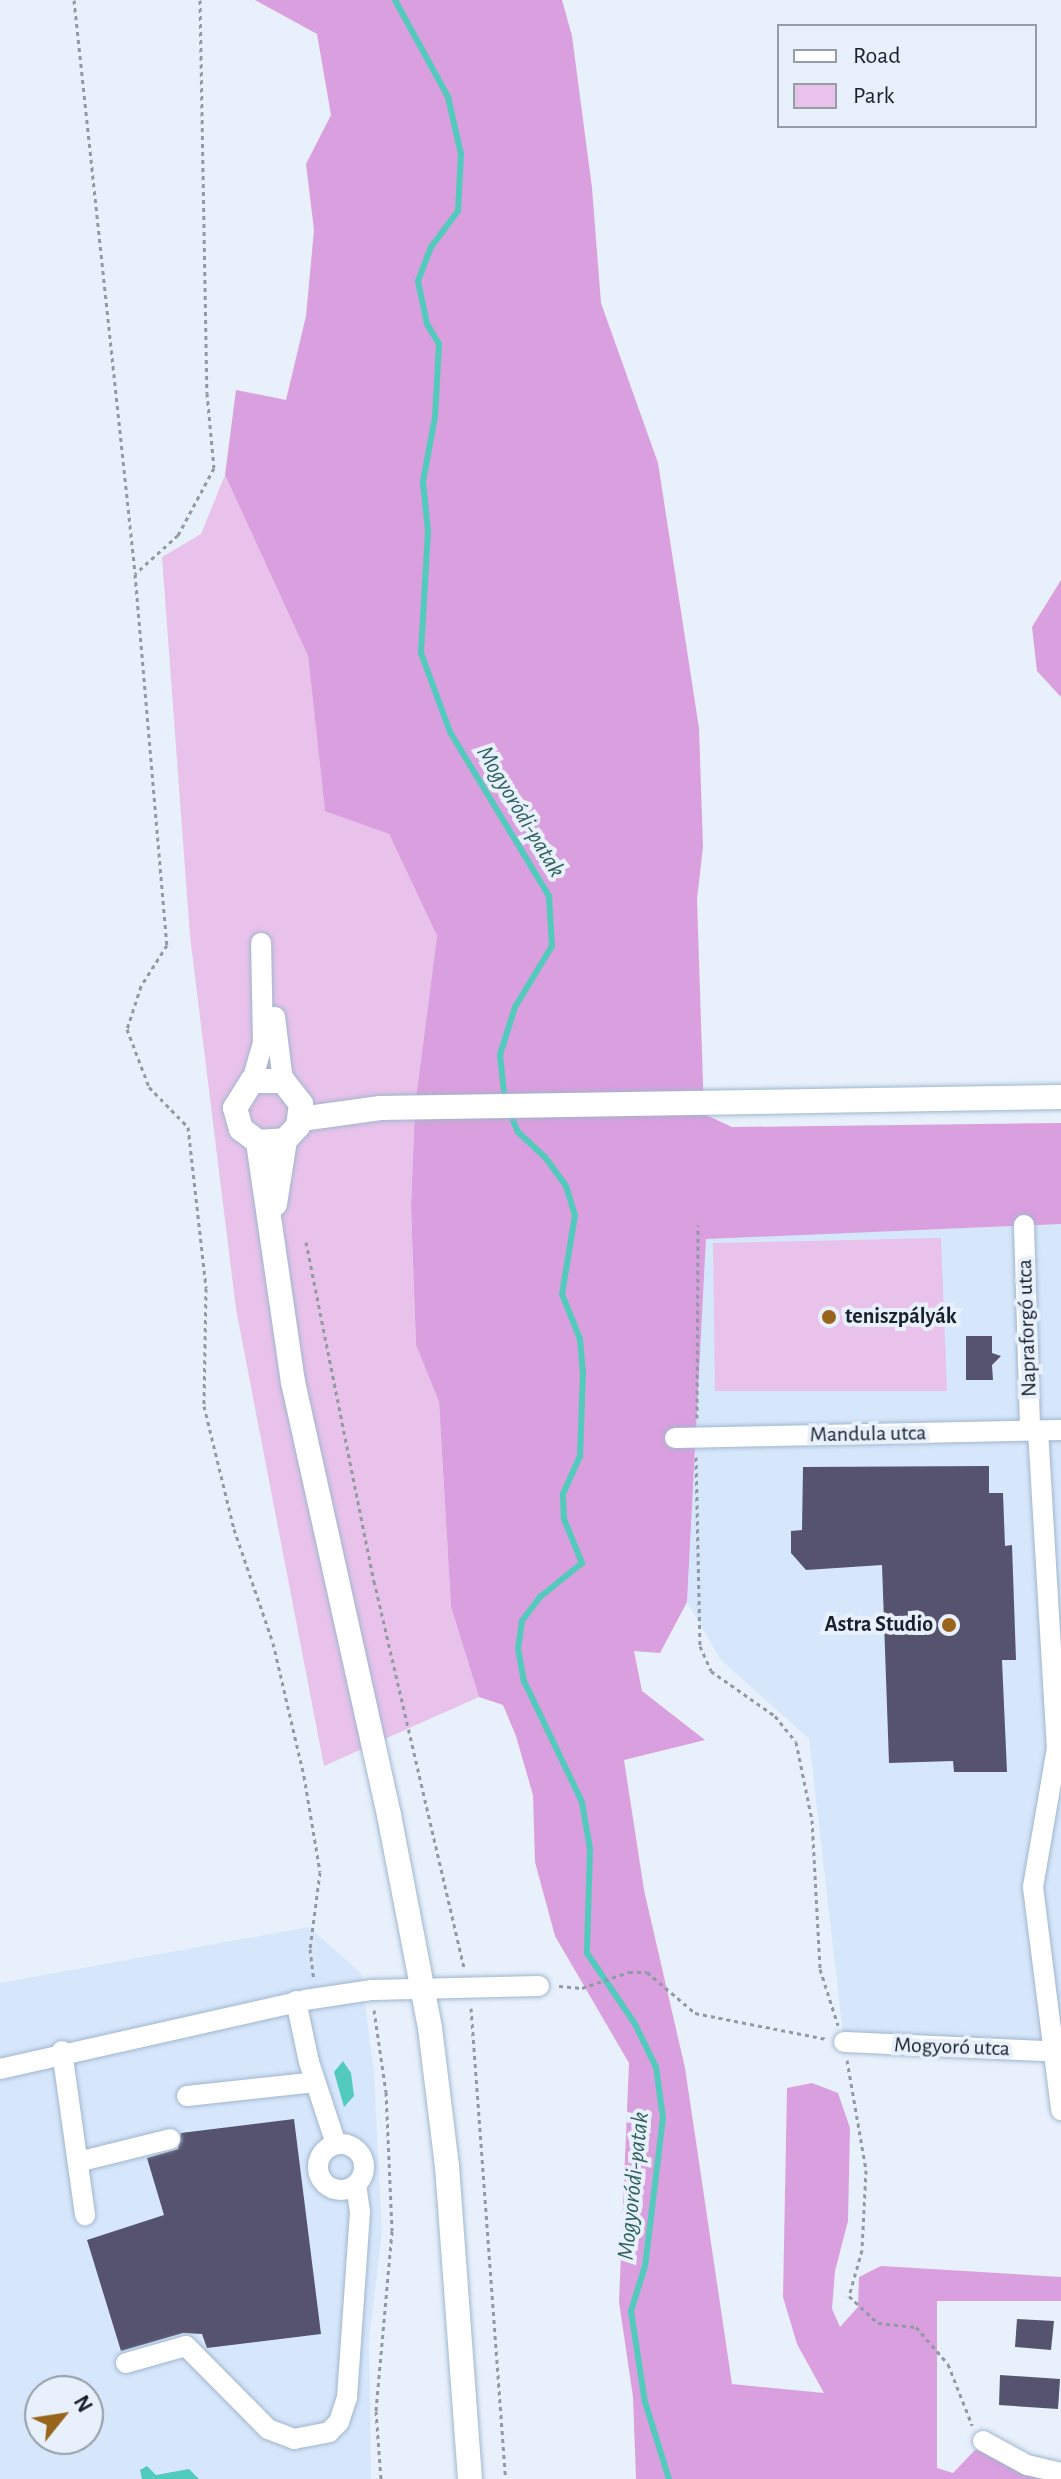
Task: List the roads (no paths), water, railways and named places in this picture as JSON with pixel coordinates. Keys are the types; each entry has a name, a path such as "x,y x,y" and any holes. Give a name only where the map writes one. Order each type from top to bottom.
{"main road":[{"path":"470,2479 447,2166 424,1989 293,1382 258,1142 236,1119 237,1098 252,1081 294,1099 380,1108 1061,1097"},
{"path":"271,1230 294,1099"},
{"path":"258,1142 285,1140"}],"street":[{"path":"252,1081 263,1043 266,944 294,1099"},
{"name":"Napraforgó utca","path":"1024,1225 1034,1430 1057,1748 1033,1887 1061,2110"},
{"name":"Mandula utca","path":"675,1438 1061,1430"},
{"path":"0,2069 62,2051 306,2000 372,1990 539,1986"},
{"path":"306,2000 315,2082 336,2144"},
{"name":"Mogyoró utca","path":"844,2042 1056,2052"},
{"path":"62,2051 85,2215"},
{"path":"187,2096 315,2082"},
{"path":"78,2162 170,2139"},
{"path":"126,2363 186,2346 268,2429 294,2439 329,2432 339,2422 347,2398 360,2212 356,2184 364,2170 363,2159 357,2150 336,2144"},
{"path":"336,2144 320,2158 322,2180 341,2190 356,2184"},
{"path":"983,2441 1027,2465 1061,2473"}],"waterway":[{"name":"Mogyoródi-patak","path":"395,0 448,97 461,154 458,211 431,247 418,281 427,324 439,344 435,417 423,482 428,531 421,653 450,732 549,896 552,946 515,1007 500,1055 505,1101"},
{"name":"Mogyoródi-patak","path":"509,1111 518,1132 545,1157 566,1186 575,1215 562,1294 580,1339 583,1372 580,1456 563,1494 564,1519 582,1563 540,1597 522,1621 518,1648 524,1681 582,1802 590,1849 587,1953 635,2024 656,2067 663,2118 645,2266 631,2311 645,2402 669,2479"}],"place":[{"name":"teniszpályák","path":"829,1317"},
{"name":"Astra Studio","path":"949,1625"}]}
